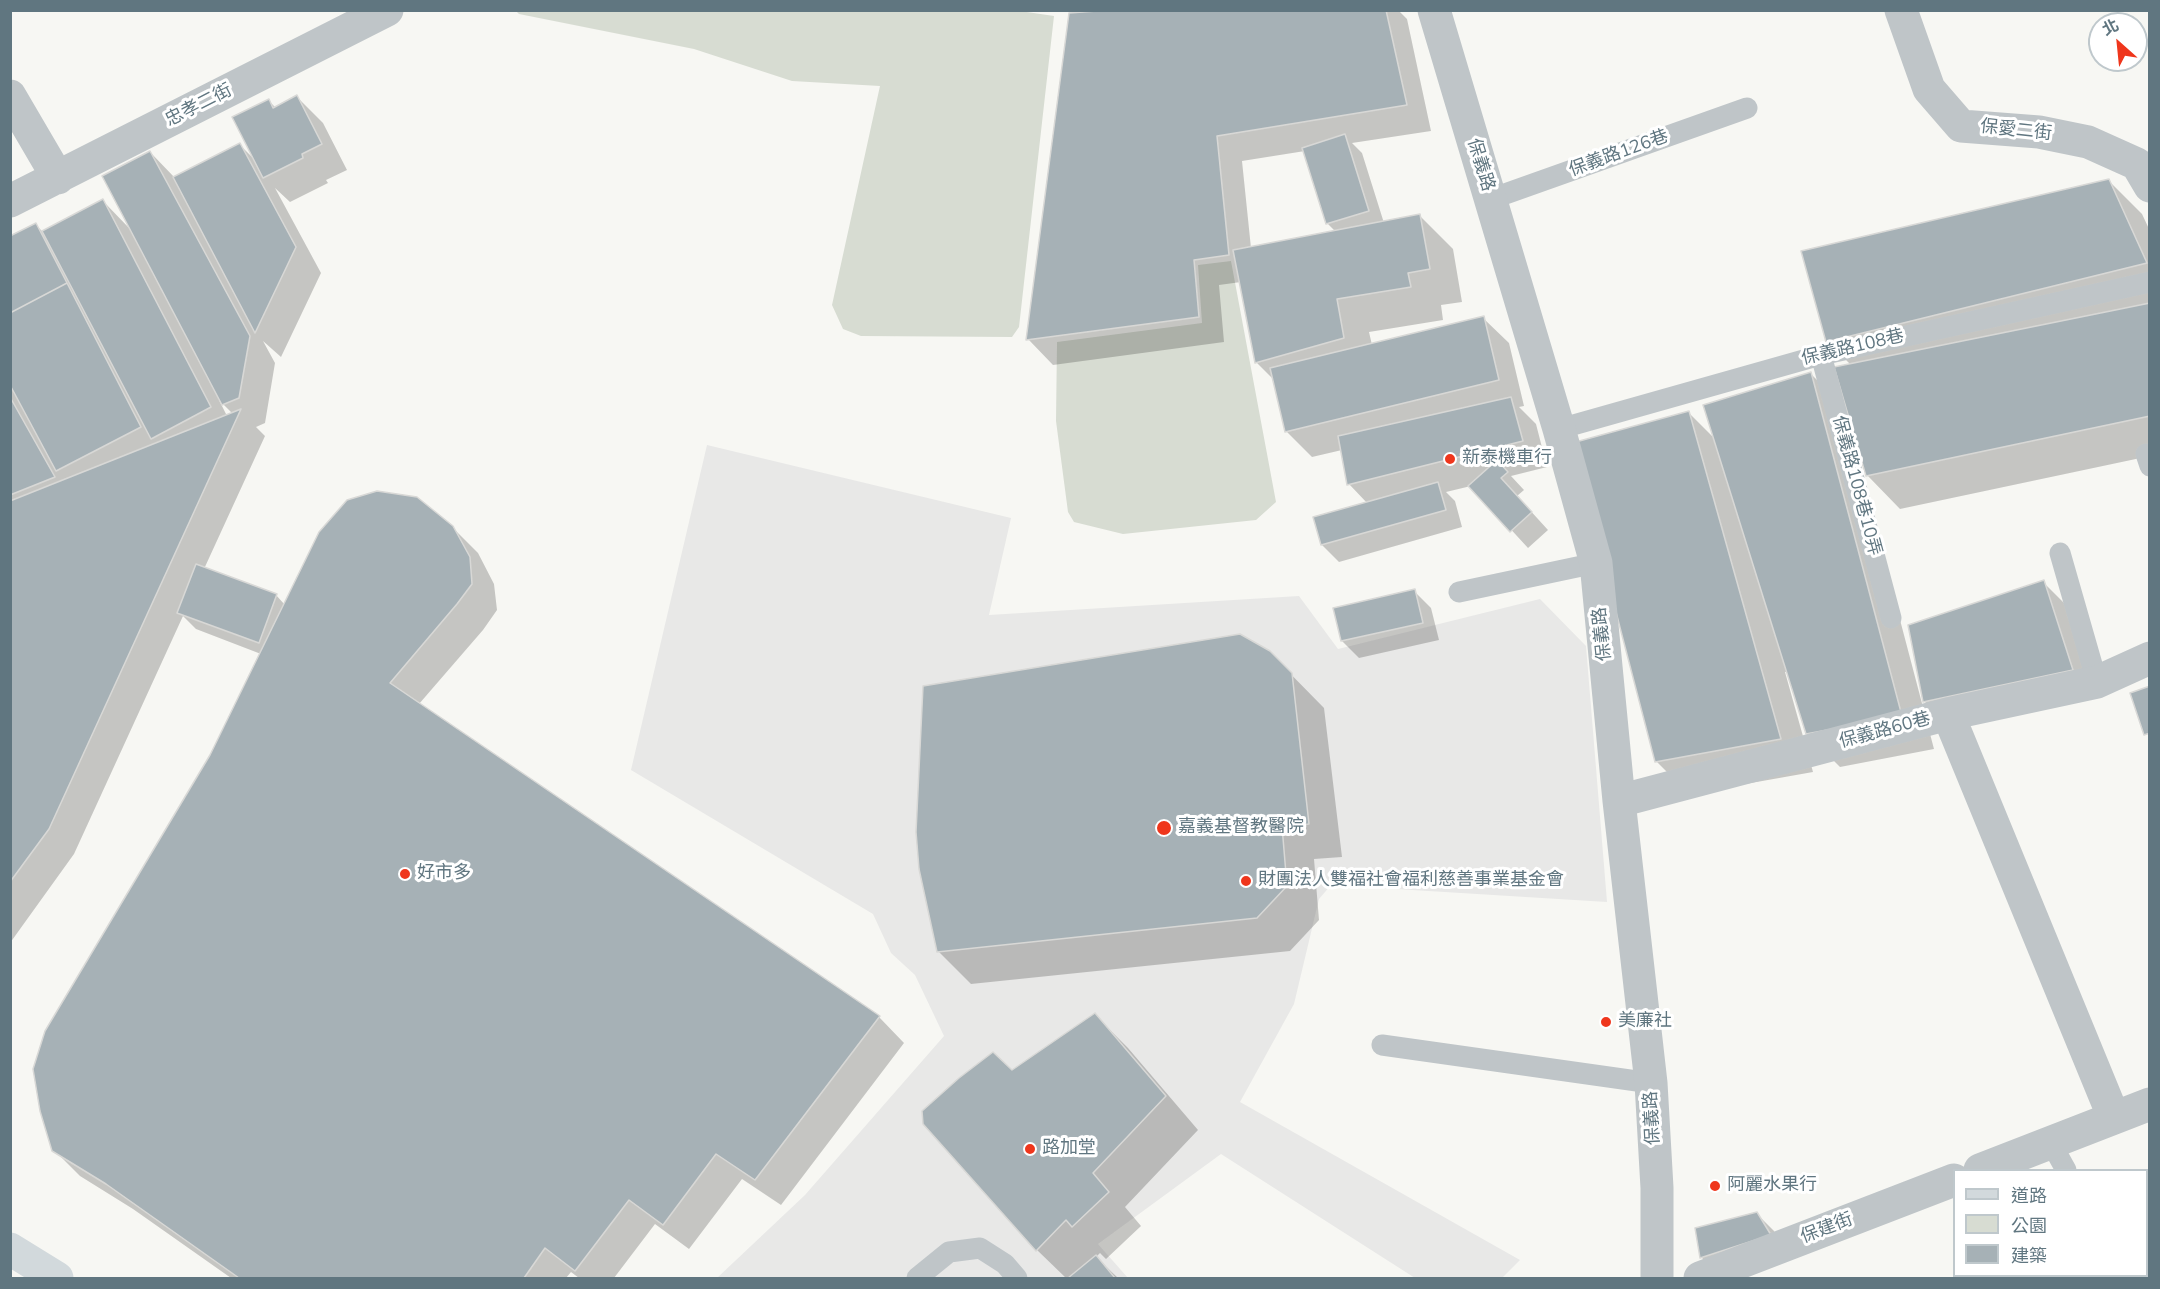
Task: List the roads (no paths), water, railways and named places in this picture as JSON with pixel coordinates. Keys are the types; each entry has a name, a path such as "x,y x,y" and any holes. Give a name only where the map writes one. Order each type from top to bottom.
{"main road":[{"path":"10,1249 57,1278"}],"street":[{"name":"忠孝二街","path":"10,201 387,10"},
{"name":"保義路","path":"1434,10 1559,429 1596,563 1619,801 1651,1083 1657,1188 1657,1278"},
{"name":"保愛二街","path":"1900,10 1929,89 1961,126 2039,132 2088,142 2137,164 2150,186"},
{"path":"10,96 58,178"},
{"name":"保義路60巷","path":"1619,801 1948,714 2097,682 2150,658"},
{"path":"1948,714 2114,1118"},
{"path":"1986,1169 2058,1157 2114,1118 2150,1104"},
{"name":"保建街","path":"1700,1278 1953,1180"}],"lane":[{"name":"保義路126巷","path":"1491,199 1747,108"},
{"name":"保義路108巷","path":"1559,429 1821,355 2150,282"},
{"name":"保義路108巷10弄","path":"1821,355 1891,618"},
{"path":"2060,552 2097,682"},
{"path":"1460,592 1596,563"},
{"path":"1382,1045 1651,1083"},
{"path":"917,1278 949,1252 980,1248 1005,1264 1017,1278"}],"place":[{"name":"新泰機車行","path":"1450,459"},
{"name":"嘉義基督教醫院","path":"1164,828"},
{"name":"好市多","path":"405,874"},
{"name":"財團法人雙福社會福利慈善事業基金會","path":"1246,881"},
{"name":"美廉社","path":"1606,1022"},
{"name":"路加堂","path":"1030,1149"},
{"name":"阿麗水果行","path":"1715,1186"}]}
